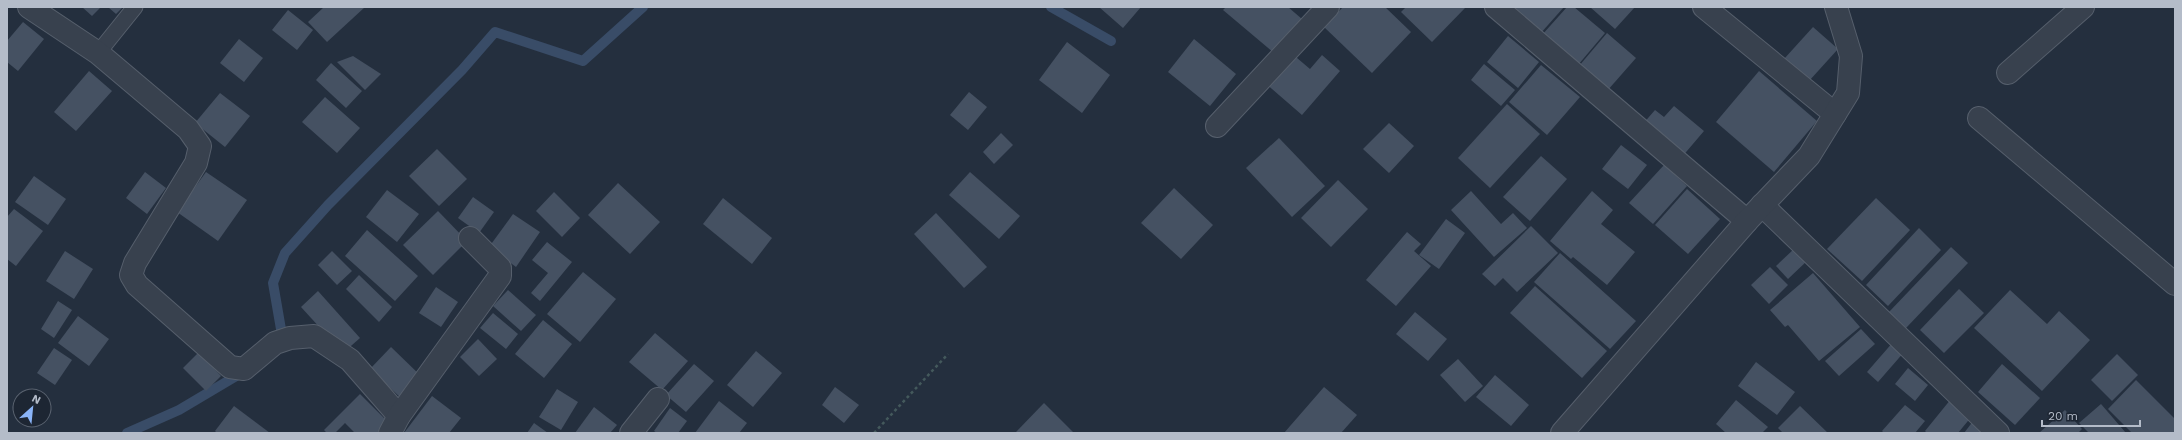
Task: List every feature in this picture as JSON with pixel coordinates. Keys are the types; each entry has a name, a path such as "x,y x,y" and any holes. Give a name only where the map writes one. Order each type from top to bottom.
{"street":[{"path":"29,7 98,53 188,129 200,146 196,163 135,263 131,275 137,285 230,367 244,368 275,343 290,338 314,336 350,360 395,425 500,276 500,268 470,238"},
{"path":"1217,126 1328,7"},
{"path":"1496,7 1747,221"},
{"path":"1704,7 1835,114"},
{"path":"1562,433 1747,221 1808,156 1848,93 1851,56 1836,7"},
{"path":"2008,73 2083,7"},
{"path":"1979,118 2175,284"},
{"path":"1762,205 1998,433"},
{"path":"631,433 658,399"}],"lane":[{"path":"98,53 135,7"}],"path":[{"path":"874,433 948,354"}],"building":[{"path":"82,7 101,7 92,16"},
{"path":"108,7 123,7 116,14"},
{"path":"324,7 365,7 327,42 308,22"},
{"path":"1099,7 1141,7 1123,28"},
{"path":"1226,7 1288,7 1302,19 1274,53 1223,10"},
{"path":"1343,7 1385,7 1411,32 1372,73 1324,27"},
{"path":"1406,7 1466,7 1432,42 1401,12"},
{"path":"1510,7 1564,7 1540,34"},
{"path":"1567,7 1574,7 1605,33 1578,65 1542,35"},
{"path":"1590,7 1635,7 1615,29"},
{"path":"288,10 313,30 297,50 272,30"},
{"path":"23,22 44,39 18,71 7,62 7,41"},
{"path":"1813,27 1838,49 1809,81 1784,59"},
{"path":"1607,33 1636,58 1607,91 1579,66"},
{"path":"1508,36 1539,62 1518,88 1487,62"},
{"path":"239,39 263,58 244,82 220,63"},
{"path":"1194,39 1236,74 1210,106 1168,72"},
{"path":"1067,42 1110,75 1082,113 1039,80"},
{"path":"1290,52 1310,69 1322,55 1340,71 1302,115 1264,82"},
{"path":"353,56 381,74 365,90 337,62"},
{"path":"331,63 362,91 346,108 316,80"},
{"path":"1484,64 1515,90 1501,106 1471,80"},
{"path":"1541,65 1580,97 1547,135 1509,102"},
{"path":"89,71 112,91 76,131 54,112"},
{"path":"1759,71 1817,121 1774,172 1716,122"},
{"path":"969,92 987,107 968,130 950,115"},
{"path":"220,93 250,116 225,147 195,123"},
{"path":"325,97 360,128 337,153 302,122"},
{"path":"1507,104 1540,134 1490,188 1458,158"},
{"path":"1674,106 1704,131 1681,158 1642,125 1655,110 1664,117"},
{"path":"1389,123 1414,146 1389,173 1363,149"},
{"path":"1001,133 1013,145 994,164 983,152"},
{"path":"1279,138 1325,186 1292,217 1246,168"},
{"path":"1621,145 1647,165 1628,189 1602,169"},
{"path":"437,149 467,179 439,206 409,176"},
{"path":"1541,156 1567,179 1530,221 1503,197"},
{"path":"1664,165 1687,186 1653,224 1629,203"},
{"path":"145,172 166,188 147,214 126,198"},
{"path":"206,172 247,200 218,241 177,212"},
{"path":"970,172 1020,216 999,239 949,195"},
{"path":"34,176 66,199 48,225 15,202"},
{"path":"1338,180 1368,209 1331,247 1301,218"},
{"path":"618,183 660,222 630,254 588,215"},
{"path":"1174,188 1213,225 1181,259 1141,223"},
{"path":"1687,189 1720,219 1688,254 1655,225"},
{"path":"387,190 419,214 397,242 366,217"},
{"path":"1471,191 1501,224 1513,213 1527,228 1494,257 1451,210"},
{"path":"1592,191 1613,210 1601,224 1635,252 1607,285 1573,257 1571,259 1550,241"},
{"path":"554,192 580,218 562,237 536,211"},
{"path":"473,197 494,212 479,233 458,218"},
{"path":"723,198 772,238 752,264 703,224"},
{"path":"1876,198 1910,230 1862,281 1827,249"},
{"path":"14,209 43,231 16,266 7,259 7,217"},
{"path":"438,211 467,241 433,275 403,245"},
{"path":"936,213 987,267 964,288 914,234"},
{"path":"513,214 540,232 516,267 489,247"},
{"path":"1446,219 1465,233 1439,269 1419,255"},
{"path":"1531,226 1558,253 1517,292 1503,278 1495,286 1482,274"},
{"path":"1919,228 1941,250 1888,306 1866,285"},
{"path":"367,230 418,276 395,301 345,256"},
{"path":"1407,232 1421,244 1414,251 1431,266 1396,306 1366,280"},
{"path":"547,242 572,262 540,301 531,293 548,273 532,260"},
{"path":"1796,247 1808,260 1788,279 1776,266"},
{"path":"1951,247 1968,263 1906,328 1889,312"},
{"path":"65,251 93,269 74,299 46,281"},
{"path":"332,251 352,271 337,285 318,265"},
{"path":"1560,253 1636,321 1610,349 1534,282"},
{"path":"1770,267 1788,285 1769,304 1751,285"},
{"path":"583,272 616,299 580,342 547,314"},
{"path":"1813,273 1860,327 1819,361 1788,325 1785,327 1770,310"},
{"path":"359,275 392,307 379,322 346,289"},
{"path":"1535,286 1607,351 1582,378 1510,313"},
{"path":"436,287 458,302 441,327 419,313"},
{"path":"1959,289 1984,313 1944,353 1920,330"},
{"path":"508,290 536,315 521,331 493,306"},
{"path":"2010,290 2047,324 2059,311 2090,340 2042,391 1974,328"},
{"path":"318,291 360,338 343,353 301,307"},
{"path":"58,301 72,310 54,338 41,329"},
{"path":"1415,312 1447,339 1428,361 1396,334"},
{"path":"493,313 518,334 506,349 480,328"},
{"path":"78,316 109,339 89,366 58,343"},
{"path":"543,320 572,344 544,378 515,354"},
{"path":"1861,329 1875,344 1839,376 1825,361"},
{"path":"655,333 688,361 662,390 629,362"},
{"path":"478,339 497,359 479,376 460,357"},
{"path":"1894,341 1905,351 1878,382 1867,372"},
{"path":"391,347 423,378 402,399 370,369"},
{"path":"54,348 72,360 55,385 37,373"},
{"path":"756,351 782,373 753,407 727,385"},
{"path":"199,352 221,376 206,391 183,368"},
{"path":"2117,354 2138,375 2112,401 2091,380"},
{"path":"1458,359 1483,386 1465,402 1440,375"},
{"path":"1756,362 1795,392 1777,415 1738,386"},
{"path":"694,364 714,381 686,412 666,395"},
{"path":"2002,364 2040,398 2015,425 1978,392"},
{"path":"1908,368 1928,385 1915,401 1895,384"},
{"path":"1495,375 1529,405 1511,426 1476,397"},
{"path":"2136,380 2175,419 2175,433 2132,433 2108,409"},
{"path":"835,387 859,405 844,423 822,405"},
{"path":"1324,387 1357,415 1341,433 1284,433"},
{"path":"557,389 578,402 561,430 539,417"},
{"path":"360,394 388,422 377,433 355,433 345,423 335,433 327,433 324,430"},
{"path":"432,396 461,418 449,433 404,433"},
{"path":"1951,399 1972,416 1958,433 1927,433 1925,431"},
{"path":"1736,400 1768,427 1762,433 1726,433 1716,424"},
{"path":"719,401 747,423 739,433 695,433"},
{"path":"1044,403 1074,433 1016,432"},
{"path":"2101,404 2126,433 2089,433 2079,423"},
{"path":"1905,405 1925,421 1915,433 1884,433 1882,431"},
{"path":"234,406 270,433 217,433 215,431"},
{"path":"1800,406 1828,433 1783,433 1778,428"},
{"path":"594,407 617,425 610,433 575,433"},
{"path":"670,408 687,421 678,433 657,433 654,431"},
{"path":"2065,410 2082,429 2078,433 2039,433"},
{"path":"1974,420 1990,433 1964,433"},
{"path":"534,423 548,433 527,433"}],"waterway":[{"path":"280,342 282,335 273,283 285,253 328,205 462,70 495,32 583,61 643,7"},
{"path":"1051,7 1111,41"},
{"path":"127,433 179,410 243,372"}]}
